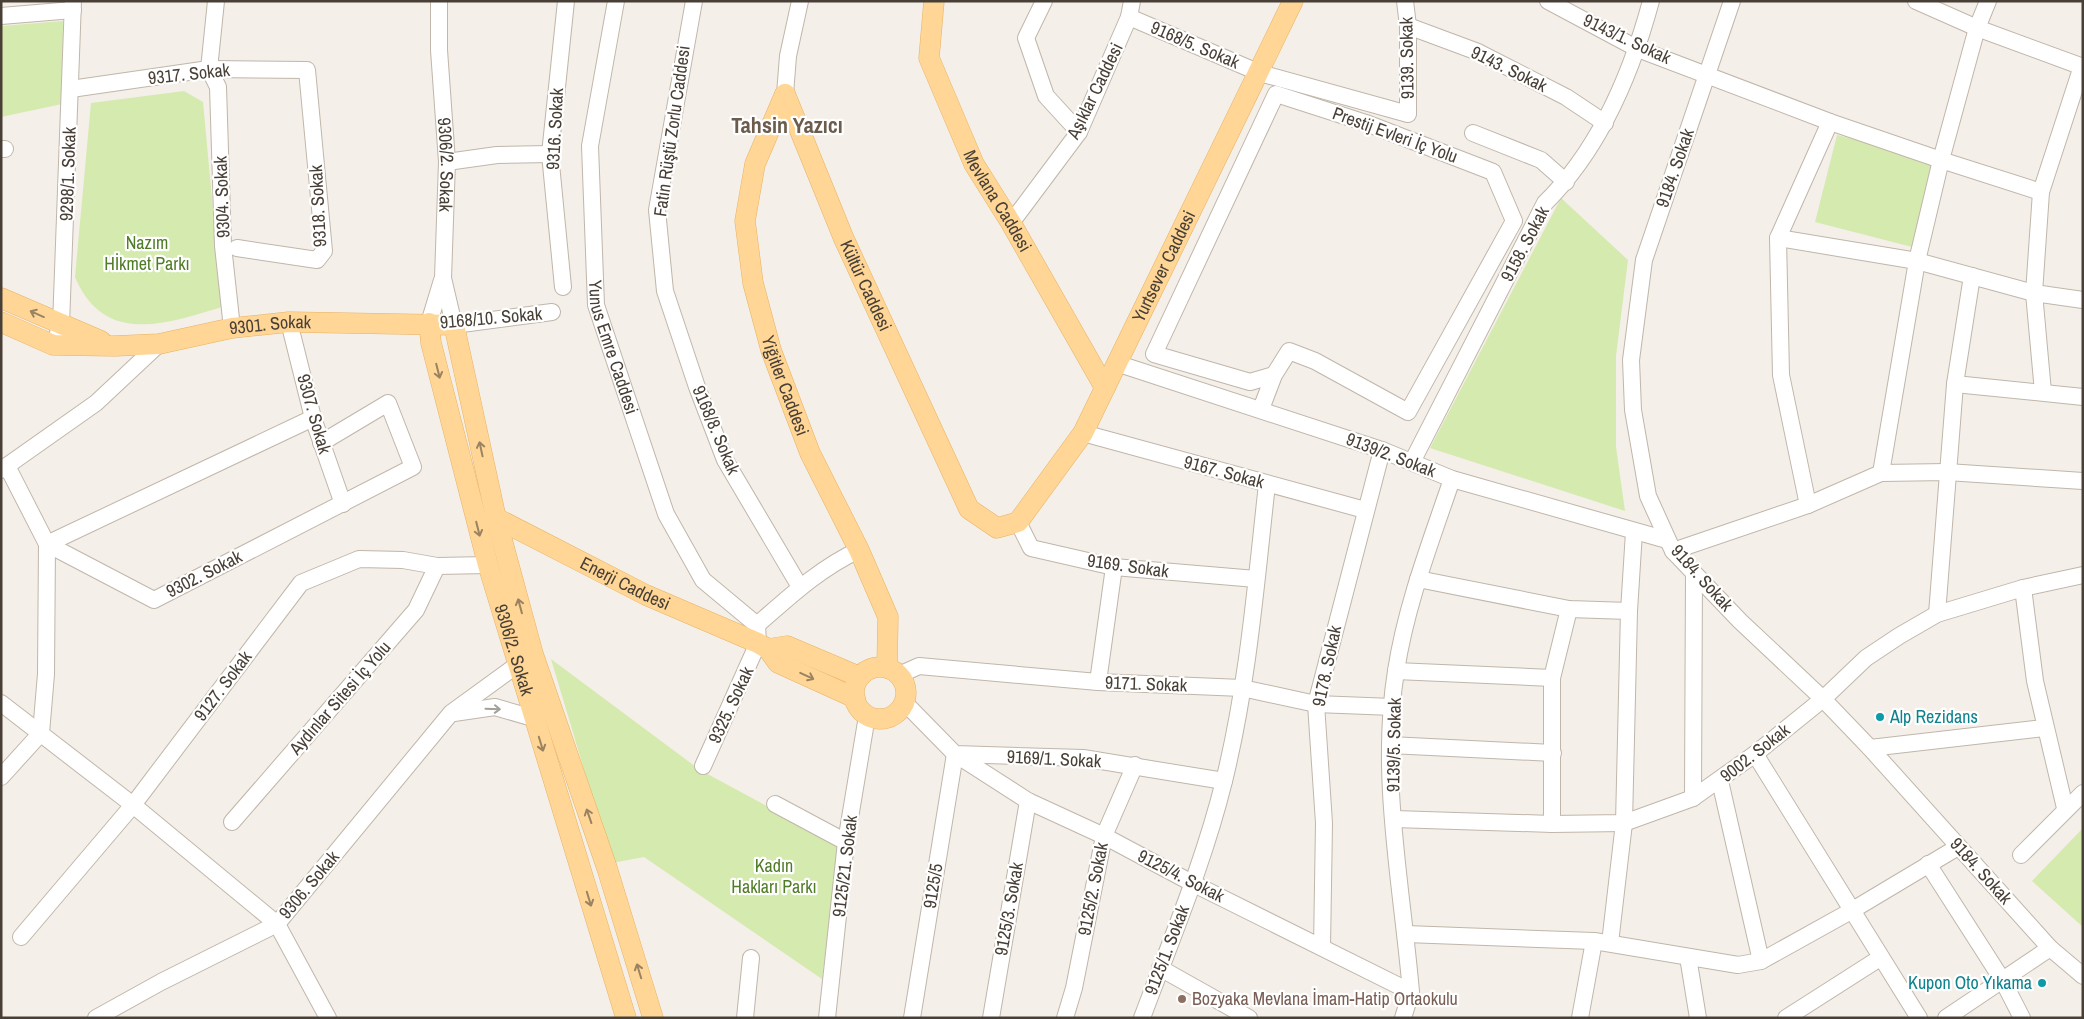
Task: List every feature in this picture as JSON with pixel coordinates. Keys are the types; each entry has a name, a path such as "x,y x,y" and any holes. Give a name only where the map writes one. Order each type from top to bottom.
{"main road":[{"name":"Mevlana Caddesi","path":"934,1 929,58 974,164 1011,222 1105,388"},
{"name":"Yurtsever Caddesi","path":"1018,522 1083,433 1260,73 1293,1"},
{"name":"Kültür Caddesi","path":"785,94 844,239 970,509 997,528 1018,522"},
{"name":"Yiğitler Caddesi","path":"785,94 755,164 745,221 753,283 771,350 810,454 859,550 888,616 893,672"},
{"name":"9301. Sokak","path":"1,298 115,346"},
{"name":"9301. Sokak","path":"1,322 53,344 115,346 159,344 232,328 289,322 429,324"},
{"name":"9168/10. Sokak","path":"429,324 454,325"},
{"name":"9306/2. Sokak","path":"429,324 431,344 488,565 607,868 653,1018"},
{"name":"9306/2. Sokak","path":"454,325 525,659 533,718 626,1018"},
{"name":"Enerji Caddesi","path":"496,518 646,595 761,639"},
{"path":"761,639 787,646 860,677"},
{"name":"Yunus Emre Caddesi","path":"761,639 778,663 855,698"},
{"path":"872,668 893,672 906,688 904,703 889,718 882,719 867,716 857,705 855,698 854,690 860,677 872,668"}],"street":[{"path":"209,69 216,1"},
{"name":"9306/2. Sokak","path":"429,324 443,278 447,162 439,50 439,1"},
{"name":"9316. Sokak","path":"563,287 550,154 566,1"},
{"name":"Yunus Emre Caddesi","path":"616,1 590,146 596,305 666,514 703,580 761,639"},
{"name":"Fatin Rüştü Zorlu Caddesi","path":"664,291 656,210 694,1"},
{"name":"Kültür Caddesi","path":"785,94 788,56 800,1"},
{"path":"1044,1 1026,38 1046,96 1079,132"},
{"name":"9139. Sokak","path":"1405,1 1408,26 1408,114"},
{"name":"9143/1. Sokak","path":"1548,1 1638,49 1830,122 2041,192"},
{"name":"9158. Sokak","path":"1412,462 1545,203 1566,182 1605,123 1638,49 1651,1"},
{"name":"9184. Sokak","path":"1732,1 1644,260 1631,360 1633,410 1648,496 1670,545 1694,573 1740,621 1823,699 1870,748 2050,948 2083,976"},
{"path":"1916,1 1977,28 2082,67 2041,192 2034,293 2043,392"},
{"path":"1881,473 1917,261 1941,160 1977,28 1988,1"},
{"path":"1,16 73,6"},
{"name":"9298/1. Sokak","path":"53,344 62,325 73,6"},
{"name":"Aşıklar Caddesi","path":"1011,222 1079,132 1131,9"},
{"name":"9168/5. Sokak","path":"1131,9 1260,73 1408,114"},
{"name":"9143. Sokak","path":"1408,26 1478,52 1566,97 1605,123"},
{"name":"9317. Sokak","path":"71,89 209,69 307,70"},
{"name":"9304. Sokak","path":"209,69 218,87 223,246 232,328"},
{"name":"9318. Sokak","path":"237,248 317,260 324,251 307,70"},
{"name":"Prestij Evleri İç Yolu","path":"1261,409 1274,375 1289,351 1315,361 1408,412 1514,221 1493,172 1366,123 1276,94 1154,354 1250,382 1274,375"},
{"path":"1808,506 1781,375 1778,238 1830,122"},
{"path":"1473,133 1542,160 1566,182"},
{"path":"447,162 497,156 550,154"},
{"path":"1778,238 1917,261 2034,293 2083,300"},
{"path":"1937,614 1955,384 1972,276"},
{"name":"9306/2. Sokak","path":"443,278 454,325"},
{"name":"9168/8. Sokak","path":"664,291 697,387 725,460 800,587"},
{"name":"9168/10. Sokak","path":"454,325 552,312"},
{"name":"9307. Sokak","path":"289,322 313,418 342,504"},
{"path":"1,777 41,733 46,674 48,544 4,468 96,403 159,344"},
{"name":"9139/2. Sokak","path":"1116,364 1261,409 1382,450 1452,478 1634,532 1670,545"},
{"path":"1955,384 2083,397"},
{"name":"9302. Sokak","path":"48,544 154,600 413,467 388,403 321,443"},
{"path":"48,544 313,418"},
{"name":"9167. Sokak","path":"1083,433 1365,510"},
{"name":"9178. Sokak","path":"1322,947 1324,823 1316,704 1382,450"},
{"path":"1670,545 1808,506 1881,473 1948,472 2083,481"},
{"name":"9139/5. Sokak","path":"1403,1018 1410,992 1394,819 1390,745 1396,671 1418,579 1452,478"},
{"path":"1192,883 1224,781 1242,688 1267,484"},
{"name":"9169. Sokak","path":"1018,522 1032,548 1114,567 1256,579"},
{"path":"1580,1018 1602,942 1624,823 1629,610 1634,532"},
{"path":"761,639 800,587 834,562 859,550"},
{"name":"9127. Sokak","path":"21,936 133,805 301,583 359,559 403,560 437,566 488,565"},
{"name":"Aydınlar Sitesi İç Yolu","path":"232,822 416,610 437,566"},
{"path":"1098,682 1114,567"},
{"path":"1693,798 1694,573"},
{"name":"9002. Sokak","path":"1394,819 1552,824 1624,823 1693,798 1720,781 1823,699 1866,658 1937,614 2023,588 2083,574"},
{"path":"1418,579 1570,610 1629,610"},
{"path":"2023,588 2035,681 2044,728 2065,808"},
{"path":"1552,824 1552,678 1570,610"},
{"name":"9325. Sokak","path":"703,766 761,639"},
{"name":"9306. Sokak","path":"96,1018 160,982 277,924 451,713 525,659"},
{"name":"9171. Sokak","path":"893,672 919,666 1098,682 1242,688 1316,704 1393,707"},
{"path":"1396,671 1552,678"},
{"path":"1,703 133,805 277,924 328,1018"},
{"path":"904,703 954,754"},
{"path":"451,713 495,707 533,718"},
{"name":"9125/21. Sokak","path":"827,1018 846,842 867,716"},
{"path":"1870,748 2044,728"},
{"path":"1390,745 1553,752"},
{"name":"9169/1. Sokak","path":"954,754 1083,758 1224,781"},
{"name":"9125/4. Sokak","path":"954,754 1028,801 1104,836 1192,883 1410,992"},
{"name":"9125/5","path":"912,1018 954,754"},
{"path":"1755,754 1919,1018"},
{"name":"9125/2. Sokak","path":"1065,1018 1074,988 1104,836 1135,766"},
{"path":"1720,781 1761,961"},
{"path":"2021,855 2065,808 2083,793"},
{"name":"9125/3. Sokak","path":"991,1018 1028,801"},
{"path":"774,804 846,842"},
{"path":"1406,934 1602,942 1738,965 1761,961 1851,911 1958,847"},
{"path":"1928,864 2003,981 2022,1018"},
{"name":"9125/1. Sokak","path":"1142,1018 1192,883"},
{"path":"1946,1018 2050,948"},
{"path":"1688,957 1698,1018"},
{"path":"745,1018 750,958"},
{"path":"1786,1018 1813,1011 1880,958"},
{"path":"1160,968 1249,1018"}],"green space":[{"path":"63,21 62,104 1,117 1,26"},
{"name":"Nazım Hİkmet Parkı","path":"184,91 203,102 222,307 159,323 138,324 119,321 102,313 87,299 75,277 91,103"},
{"path":"1837,135 1938,161 1916,248 1815,222"},
{"path":"1561,198 1628,260 1616,356 1616,447 1625,511 1430,448"},
{"name":"Kadın Hakları Parkı","path":"551,659 700,770 839,845 822,979 644,857 612,863"},
{"path":"2083,828 2083,927 2032,881"}],"place":[{"name":"Alp Rezidans","path":"1880,717"},
{"name":"Kupon Oto Yıkama","path":"2042,983"},
{"name":"Bozyaka Mevlana İmam-Hatip Ortaokulu","path":"1182,999"}],"district":[{"name":"Tahsin Yazıcı","path":"787,125"}]}
